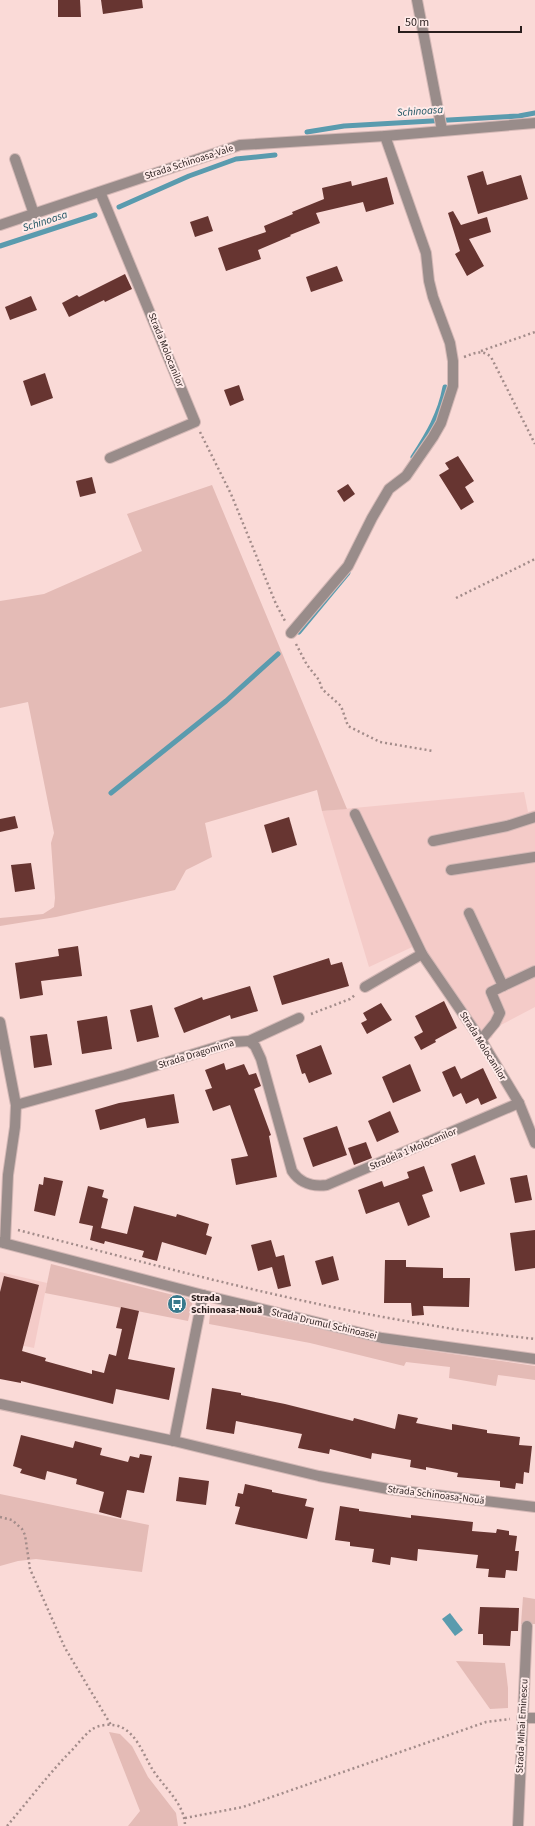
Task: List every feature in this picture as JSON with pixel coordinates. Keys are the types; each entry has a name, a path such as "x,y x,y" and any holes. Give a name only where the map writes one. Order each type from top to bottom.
{"street":[{"path":"417,0 441,128"},
{"name":"Strada Schinoasa-Vale","path":"0,225 240,145 386,136 441,128 535,123"},
{"path":"291,633 348,566 372,518 389,489 406,476 441,423 453,386 453,360 450,343 433,297 429,281 426,253 386,136"},
{"path":"15,159 34,214"},
{"name":"Strada Molocanilor","path":"100,192 195,422 110,458"},
{"name":"Strada Molocanilor","path":"355,814 422,954 481,1040 519,1103 535,1143"},
{"path":"433,842 507,826 535,817"},
{"path":"451,870 535,857"},
{"path":"469,913 503,986"},
{"path":"365,987 422,954"},
{"path":"481,1040 495,1023 500,1013 491,992 535,971"},
{"path":"249,1041 299,1018"},
{"path":"0,1022 16,1105 8,1175 5,1226 2,1243"},
{"name":"Strada Dragomirna","path":"16,1105 125,1075 233,1042 249,1041 255,1046 261,1060 292,1171 305,1183"},
{"name":"Stradela 1 Molocanilor","path":"305,1183 319,1186 327,1185 519,1103"},
{"name":"Strada Drumul Schinoasei","path":"2,1243 203,1295 382,1338 535,1359"},
{"path":"174,1441 203,1295"},
{"name":"Strada Schinoasa-Nouă","path":"0,1404 174,1441 319,1476 388,1489 535,1507"},
{"name":"Strada Mihai Eminescu","path":"518,1826 527,1626"},
{"path":"522,1718 535,1718"}],"path":[{"path":"453,360 535,332"},
{"path":"480,351 486,352 491,357 535,444"},
{"path":"456,598 535,559"},
{"path":"299,1018 350,999 365,987"},
{"path":"5,1226 150,1264 313,1302 436,1326 535,1339"},
{"path":"0,1517 12,1520 22,1529 25,1535 30,1569 65,1648 111,1725"},
{"path":"185,1818 243,1807 486,1722 522,1718"},
{"path":"7,1826 64,1758 91,1730 101,1726 111,1725 122,1727 134,1738 158,1779 182,1809 185,1818 185,1826"},
{"path":"10,1822 12,1826"}],"shaded area":[{"path":"212,485 347,809 322,811 317,790 205,823 212,857 186,870 175,890 56,917 0,926 0,918 43,914 54,907 55,898 51,843 54,833 28,702 0,708 0,601 44,594 142,551 127,514"},
{"path":"524,792 528,812 535,810 535,1007 497,1027 492,1038 478,1029 421,943 369,967 322,811"},
{"path":"51,1264 193,1300 188,1321 45,1293"},
{"path":"0,1272 47,1283 34,1348 0,1341"},
{"path":"219,1307 404,1347 535,1366 535,1380 498,1375 496,1386 449,1378 450,1367 406,1362 404,1366 310,1343 209,1324 210,1314"},
{"path":"0,1494 149,1525 142,1572 36,1559 18,1561 0,1566"},
{"path":"523,1597 535,1599 535,1624 521,1624"},
{"path":"456,1661 505,1663 508,1688 508,1708 490,1709"},
{"path":"109,1732 120,1734 132,1746 148,1777 176,1813 178,1826 128,1826 140,1811"}],"water":[{"path":"450,1613 463,1630 455,1636 442,1619"}],"building":[{"path":"58,0 80,0 81,17 58,17"},
{"path":"101,0 142,0 143,8 103,14"},
{"path":"483,171 487,185 521,175 528,199 478,214 467,176"},
{"path":"387,177 394,204 366,212 363,202 316,213 320,223 258,250 261,259 226,271 218,248 266,232 264,226 293,214 292,212 324,199 322,188 351,181 352,186"},
{"path":"453,211 461,225 487,217 491,232 469,239 484,266 467,276 455,254 460,251 448,213"},
{"path":"208,216 213,231 195,237 190,222"},
{"path":"337,266 343,281 311,292 306,277"},
{"path":"125,274 132,289 105,302 104,300 69,317 62,303 77,295 79,297"},
{"path":"31,296 37,310 10,320 5,307"},
{"path":"45,373 53,398 31,406 23,381"},
{"path":"239,385 244,400 230,406 224,390"},
{"path":"458,456 474,481 465,487 474,502 461,510 439,475 449,469 445,463"},
{"path":"92,477 96,493 80,497 76,481"},
{"path":"348,484 355,494 344,502 337,491"},
{"path":"15,816 18,828 0,832 0,819"},
{"path":"289,817 297,845 272,853 264,825"},
{"path":"31,863 35,889 15,892 11,865"},
{"path":"78,946 82,976 41,981 43,995 20,999 15,963 59,956 58,949"},
{"path":"329,958 331,965 342,962 349,986 282,1005 273,976"},
{"path":"250,986 258,1011 231,1019 230,1015 184,1033 174,1008 202,997 203,1000"},
{"path":"444,1001 457,1028 435,1040 436,1042 421,1050 414,1037 423,1032 415,1016"},
{"path":"381,1003 392,1020 367,1034 361,1023 367,1020 363,1013"},
{"path":"152,1005 159,1037 137,1042 130,1010"},
{"path":"107,1016 112,1049 82,1054 77,1021"},
{"path":"47,1034 52,1065 34,1068 30,1036"},
{"path":"321,1045 332,1074 309,1083 305,1073 302,1074 296,1055"},
{"path":"224,1063 226,1070 244,1064 249,1075 256,1073 261,1086 254,1089 271,1135 269,1136 277,1177 236,1185 231,1159 248,1156 230,1105 213,1111 205,1090 212,1088 205,1070"},
{"path":"410,1064 421,1091 393,1103 382,1077"},
{"path":"455,1066 461,1079 483,1068 497,1098 481,1105 478,1098 466,1104 461,1093 453,1097 442,1072"},
{"path":"174,1094 179,1123 147,1128 145,1118 100,1130 95,1110 119,1103"},
{"path":"390,1111 399,1132 377,1142 368,1121"},
{"path":"337,1126 347,1155 313,1167 303,1138"},
{"path":"366,1142 372,1158 354,1165 348,1148"},
{"path":"475,1155 485,1184 460,1192 451,1164"},
{"path":"424,1166 433,1191 422,1195 430,1217 408,1226 399,1202 366,1214 358,1190 382,1181 384,1187 409,1178 407,1172"},
{"path":"527,1175 532,1200 515,1203 510,1178"},
{"path":"44,1177 63,1181 55,1216 34,1211 39,1184 43,1185"},
{"path":"88,1186 104,1190 102,1197 108,1199 101,1228 127,1234 134,1206 176,1217 177,1214 209,1224 206,1235 212,1237 206,1255 162,1242 157,1261 142,1257 144,1251 105,1241 104,1244 90,1240 93,1226 79,1223"},
{"path":"535,1230 535,1268 515,1271 510,1233"},
{"path":"271,1240 276,1257 284,1255 291,1286 278,1289 272,1267 258,1271 251,1245"},
{"path":"333,1256 339,1280 322,1285 315,1261"},
{"path":"385,1260 406,1260 406,1267 443,1268 443,1278 470,1278 469,1307 423,1306 424,1315 412,1316 411,1303 384,1303"},
{"path":"4,1276 39,1285 22,1351 46,1358 45,1361 92,1374 92,1370 104,1373 109,1354 116,1356 122,1329 116,1328 121,1307 139,1311 128,1359 175,1368 169,1400 116,1389 113,1404 21,1381 21,1383 0,1379 0,1292"},
{"path":"212,1388 241,1393 241,1395 353,1421 354,1418 395,1429 398,1414 418,1418 416,1423 452,1430 452,1424 487,1430 487,1433 520,1437 519,1445 532,1446 529,1473 524,1472 523,1484 516,1483 515,1489 500,1487 500,1481 457,1477 458,1473 426,1467 426,1470 410,1467 411,1460 372,1453 371,1459 330,1449 329,1454 298,1448 302,1434 236,1421 234,1434 206,1429"},
{"path":"21,1435 73,1448 75,1441 102,1448 100,1455 128,1462 130,1456 139,1458 140,1454 152,1456 144,1493 127,1490 121,1518 99,1512 104,1492 76,1484 77,1479 47,1471 45,1480 20,1473 22,1469 13,1466"},
{"path":"179,1477 209,1481 206,1505 176,1501"},
{"path":"245,1484 272,1490 272,1492 307,1499 305,1506 314,1508 307,1539 235,1524 240,1507 235,1506 238,1493 243,1494"},
{"path":"340,1506 359,1509 359,1511 411,1518 411,1515 473,1522 472,1531 496,1533 497,1529 509,1531 509,1535 517,1536 515,1551 519,1551 517,1571 506,1570 505,1578 488,1577 489,1569 476,1568 478,1555 418,1549 417,1561 391,1557 390,1565 372,1562 374,1549 350,1546 350,1542 335,1540"},
{"path":"480,1607 519,1608 518,1631 511,1631 510,1646 483,1645 483,1634 478,1634"}],"waterway":[{"name":"Schinoasa","path":"307,132 344,126 519,116 535,113"},
{"name":"Schinoasa","path":"119,207 189,176 236,159 275,155"},
{"name":"Schinoasa","path":"0,246 95,215"},
{"path":"413,457 433,424 445,387"},
{"path":"299,632 348,573"},
{"path":"111,793 226,701 278,654"}],"place":[{"name":"Strada Schinoasa-Nouă","path":"177,1304"}]}
